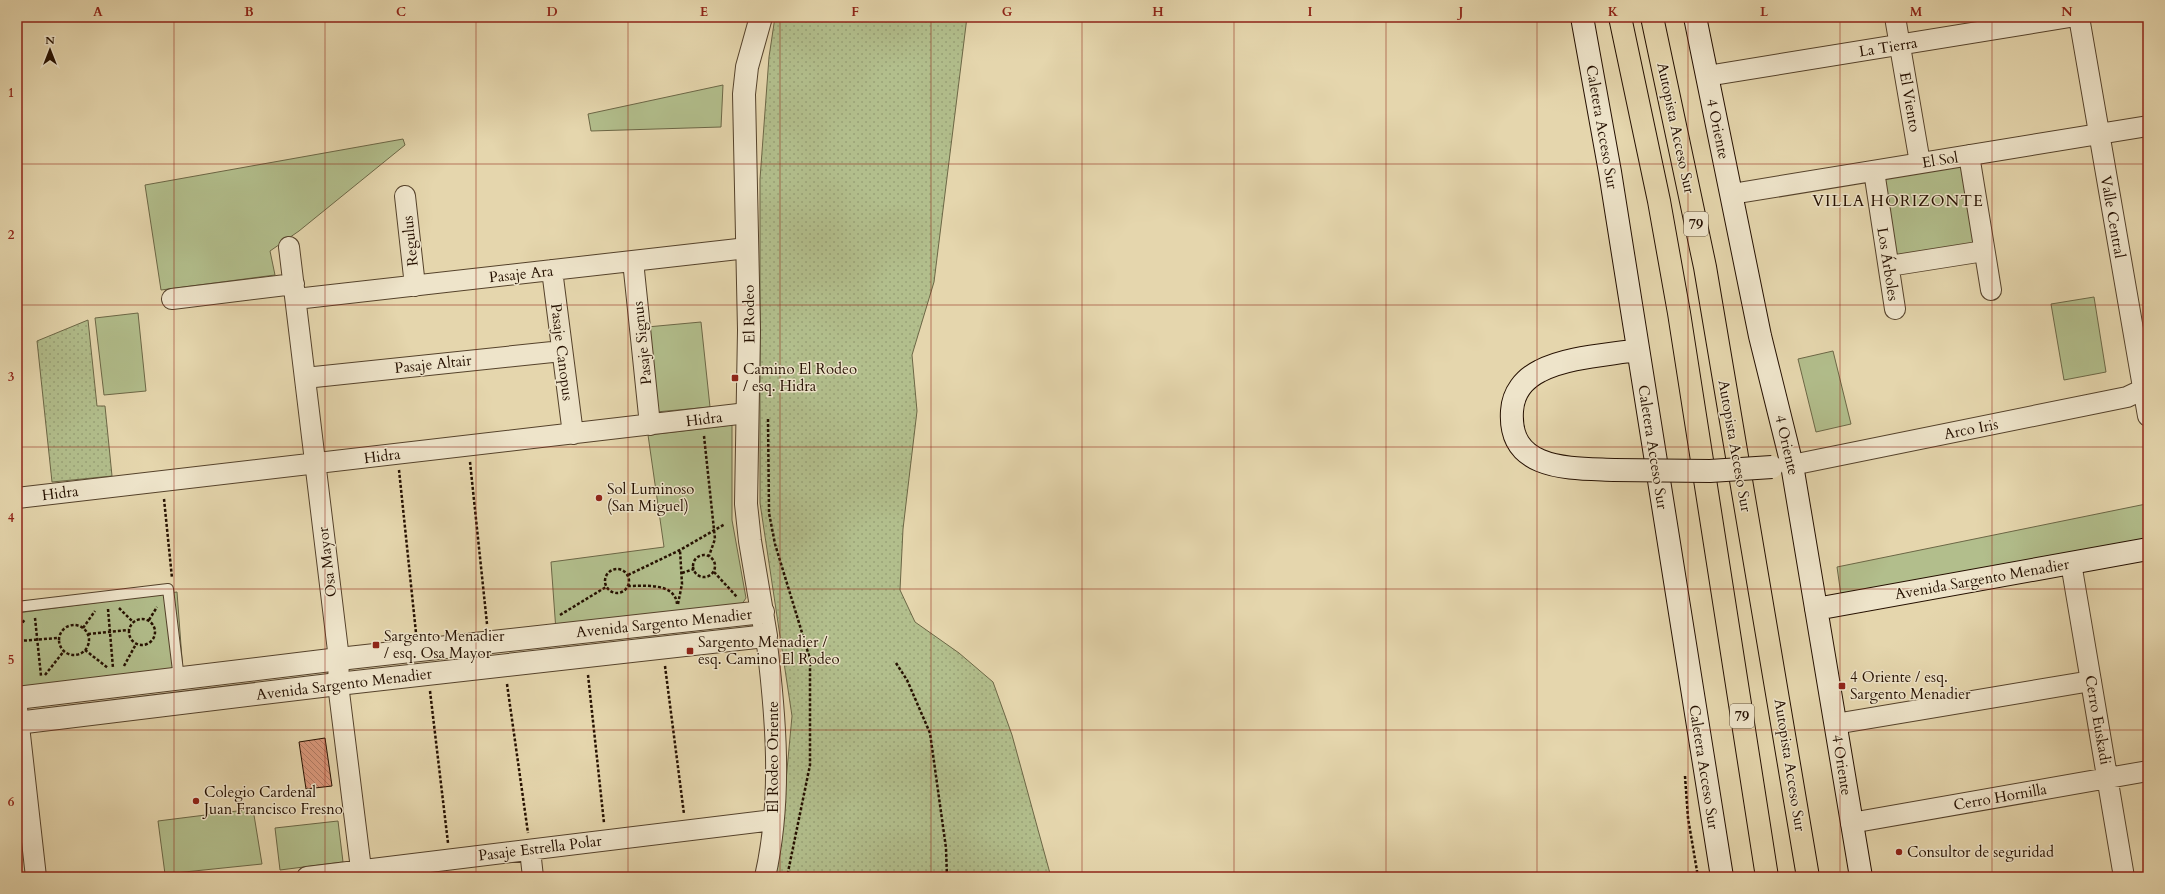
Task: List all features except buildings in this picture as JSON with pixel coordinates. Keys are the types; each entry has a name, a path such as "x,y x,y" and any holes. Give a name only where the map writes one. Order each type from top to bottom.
{"highway":[{"name":"Autopista Acceso Sur","path":"1620,17 1658,194 1680,321 1767,877"},
{"name":"Autopista Acceso Sur","path":"1652,17 1705,267 1808,877"}],"main road":[{"name":"El Rodeo","path":"761,17 747,67 744,94 749,330 758,415 746,504 750,541 766,636"},
{"name":"Caletera Acceso Sur","path":"1582,17 1610,172 1637,350 1722,877"},
{"name":"4 Oriente","path":"1695,17 1760,336 1782,466 1816,609 1861,877"},
{"path":"1637,350 1550,366 1531,376 1522,385 1512,407 1512,426 1515,437 1523,449 1537,460 1557,466 1614,470 1710,471 1782,466"},
{"name":"Avenida Sargento Menadier","path":"1816,609 2148,549"},
{"name":"Avenida Sargento Menadier","path":"17,698 339,659 763,612"},
{"name":"Avenida Sargento Menadier","path":"18,718 766,636"}],"street":[{"name":"El Viento","path":"1895,17 1920,164"},
{"name":"La Tierra","path":"1707,76 2070,17"},
{"name":"Valle Central","path":"2079,17 2146,389 2148,416"},
{"name":"El Sol","path":"1732,194 2148,126"},
{"path":"1969,155 1991,290"},
{"name":"Los Árboles","path":"1874,171 1895,309"},
{"name":"Regulus","path":"405,196 415,286"},
{"name":"Osa Mayor","path":"289,247 339,659 338,684 362,874"},
{"name":"Pasaje Ara","path":"172,299 415,286 747,248"},
{"path":"1889,266 1984,251"},
{"name":"Pasaje Signus","path":"633,261 650,425"},
{"name":"Pasaje Canopus","path":"552,270 573,434"},
{"name":"Pasaje Altair","path":"305,378 562,350"},
{"name":"Arco Iris","path":"1782,466 2127,397 2146,389"},
{"name":"Hidra","path":"17,498 702,419 758,415"},
{"name":"Cerro Euskadi","path":"2071,563 2124,877"},
{"name":"El Rodeo Oriente","path":"765,877 773,820 776,773 775,730 766,636"},
{"path":"1835,724 2091,681"},
{"path":"18,718 36,877"},
{"name":"Cerro Hornilla","path":"1851,823 2148,771"},
{"name":"Pasaje Estrella Polar","path":"307,877 451,868 530,850 773,820"},
{"path":"530,850 533,877"}],"lane":[{"path":"17,607 168,589 179,679"}],"path":[{"path":"758,415 769,513 775,544 810,659 810,765 787,877"},
{"path":"702,419 715,540 709,556"},
{"path":"468,446 488,627"},
{"path":"397,454 417,636"},
{"path":"162,482 173,588 168,589"},
{"path":"628,575 680,550 724,524"},
{"path":"628,586 652,585 663,588 674,595 677,606 682,573 680,550"},
{"path":"714,572 705,577 698,575 694,569 694,562 698,557 709,556 715,561 714,572 739,598"},
{"path":"613,569 621,569 628,575 628,586 623,592 616,593 608,590 604,583 606,574 613,569"},
{"path":"682,573 694,569"},
{"path":"85,650 113,672 106,597"},
{"path":"34,605 41,680 64,651"},
{"path":"139,619 148,619 154,625 156,633 153,640 145,645 136,644 130,637 129,630 131,624 139,619"},
{"path":"74,624 83,628 88,634 89,641 85,650 76,655 64,651 60,646 58,638 64,627 74,624"},
{"path":"88,634 129,630"},
{"path":"17,638 21,648 17,657"},
{"path":"19,641 58,638"},
{"path":"122,671 136,644"},
{"path":"663,648 686,830"},
{"path":"586,656 606,840"},
{"path":"896,663 907,680 930,733 946,848 947,877"},
{"path":"505,665 530,850"},
{"path":"428,674 451,868"}],"green space":[{"path":"775,17 967,17 934,282 912,355 917,411 903,529 900,590 915,622 959,653 993,682 1012,735 1051,877 774,877 780,845 792,716 760,503 760,179 769,57"},
{"path":"723,85 721,127 591,131 588,114"},
{"path":"403,139 405,145 299,231 270,251 275,275 161,290 145,185"},
{"path":"1962,164 1976,246 1897,260 1882,178"},
{"path":"2094,297 2106,372 2064,380 2051,304"},
{"path":"138,313 146,391 104,395 95,318"},
{"path":"88,320 97,406 105,406 112,476 52,482 37,341"},
{"path":"701,322 710,407 656,412 647,327"},
{"path":"1833,351 1851,424 1816,432 1798,359"},
{"path":"732,425 732,520 746,598 740,607 556,631 551,562 664,547 648,435"},
{"path":"2146,504 2148,540 1841,595 1837,567"},
{"path":"177,592 183,672 17,690 17,613"},
{"path":"253,809 262,864 165,874 158,821"},
{"path":"338,821 343,862 280,870 275,828"}],"place":[{"name":"Camino El Rodeo / esq. Hidra","path":"735,378"},
{"name":"Sol Luminoso (San Miguel)","path":"599,498"},
{"name":"Sargento Menadier / esq. Osa Mayor","path":"376,645"},
{"name":"Sargento Menadier / esq. Camino El Rodeo","path":"690,651"},
{"name":"4 Oriente / esq. Sargento Menadier","path":"1842,686"},
{"name":"Colegio Cardenal Juan Francisco Fresno","path":"196,801"},
{"name":"Consultor de seguridad","path":"1899,852"}],"district":[{"name":"VILLA HORIZONTE","path":"1898,200"}]}
